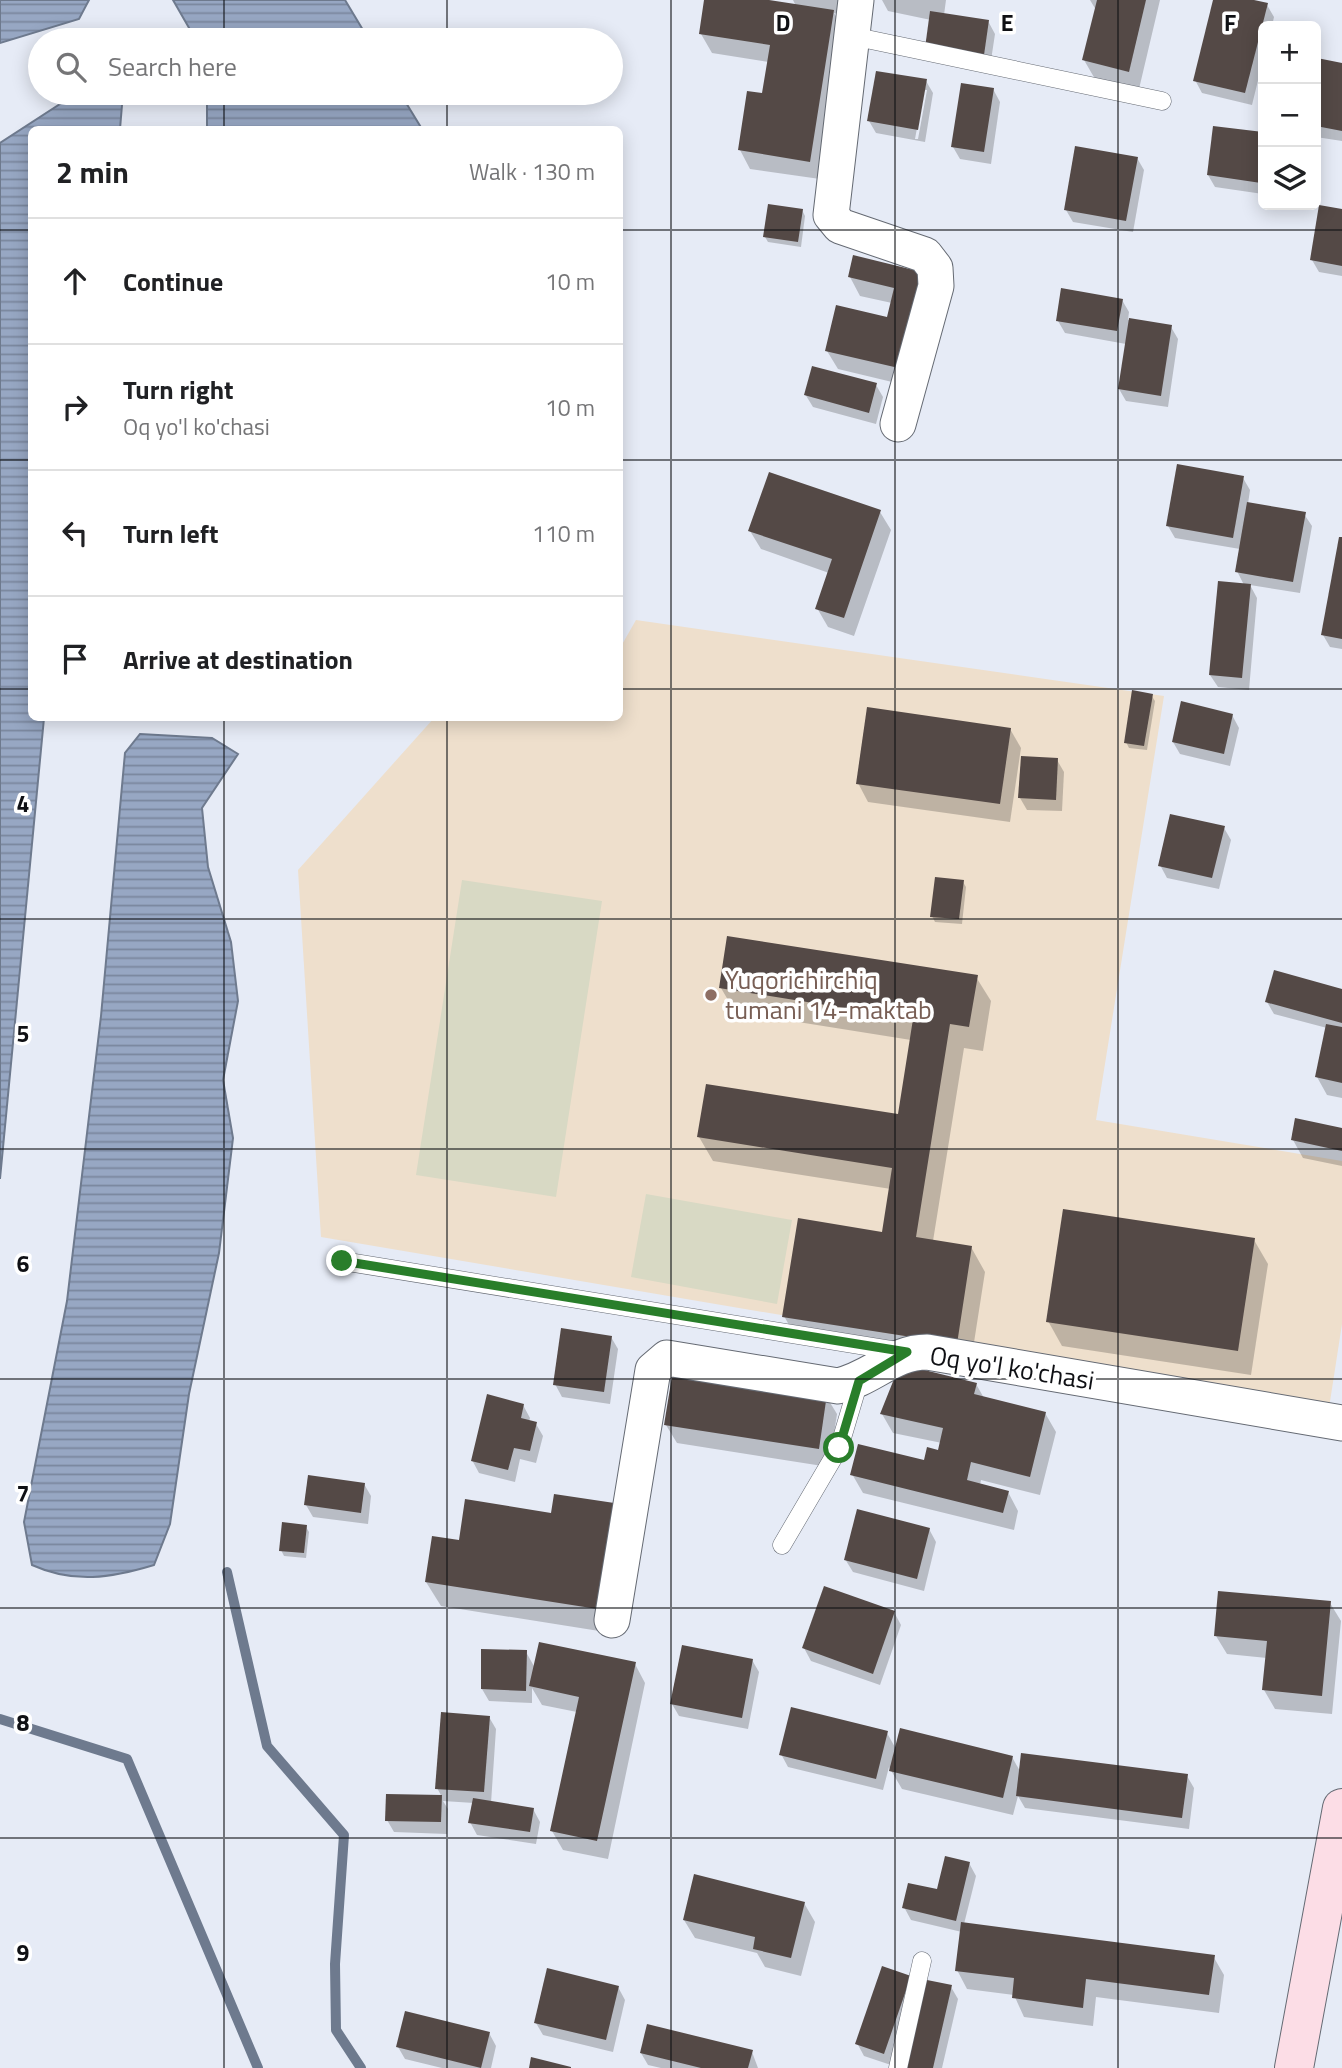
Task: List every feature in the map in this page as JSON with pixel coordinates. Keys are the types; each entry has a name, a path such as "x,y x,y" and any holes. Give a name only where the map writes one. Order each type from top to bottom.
{"main road":[{"path":"1294,2068 1342,1808"}],"street":[{"path":"856,0 831,215 840,226 925,255 935,268 936,286 898,424"},
{"name":"Oq yo'l ko'chasi","path":"612,1620 653,1370 667,1358 838,1386 859,1381 907,1352 927,1352 1342,1423"}],"lane":[{"path":"852,36 1162,101"},
{"path":"342,1261 907,1352"},
{"path":"782,1545 839,1448 859,1381"},
{"path":"898,2068 922,1961"}],"shaded area":[{"name":"Yuqorichirchiq tumani 14-maktab","path":"636,620 1164,696 1096,1120 1342,1161 1342,1324 1329,1408 321,1237 298,870 431,721 623,721 623,643"}],"green space":[{"path":"462,880 602,901 556,1197 416,1175"},
{"path":"646,1194 792,1220 777,1304 631,1277"}],"water":[{"path":"0,0 89,0 79,19 49,28 28,28 28,34 0,43"},
{"path":"173,0 345,0 362,28 189,28"},
{"path":"59,105 122,105 120,126 28,126 28,721 44,721 0,1179 0,143"},
{"path":"207,105 407,105 420,126 207,126"},
{"path":"140,734 212,738 238,754 202,808 208,867 231,942 238,1001 223,1080 233,1138 219,1253 189,1394 170,1524 154,1565 108,1576 78,1577 32,1565 24,1522 67,1301 101,1016 125,753"}],"building":[{"path":"704,0 769,0 834,10 810,162 738,150 747,91 762,93 770,45 699,34"},
{"path":"1097,0 1146,0 1129,72 1082,60"},
{"path":"1213,0 1254,0 1268,3 1263,21 1258,21 1258,42 1245,93 1193,81"},
{"path":"930,11 989,20 984,55 925,48"},
{"path":"1321,59 1342,63 1342,131 1321,127"},
{"path":"876,71 927,79 918,130 867,121"},
{"path":"961,83 994,88 984,152 951,147"},
{"path":"1213,126 1258,131 1258,183 1207,175"},
{"path":"1075,146 1138,157 1126,221 1064,210"},
{"path":"768,204 803,209 798,242 763,237"},
{"path":"1321,205 1342,209 1342,266 1310,260"},
{"path":"853,255 926,273 903,369 825,351 836,305 887,317 894,288 848,277"},
{"path":"1061,288 1123,299 1117,331 1056,321"},
{"path":"1129,318 1172,325 1161,396 1118,389"},
{"path":"812,366 877,383 869,413 804,395"},
{"path":"1177,464 1244,476 1233,538 1166,526"},
{"path":"769,472 881,510 844,618 815,609 832,559 748,531"},
{"path":"1247,502 1306,512 1293,582 1235,572"},
{"path":"1339,537 1342,537 1342,639 1321,635"},
{"path":"1218,581 1251,584 1242,678 1209,675"},
{"path":"1132,690 1153,694 1144,746 1124,743"},
{"path":"1181,701 1233,714 1224,754 1172,742"},
{"path":"867,707 1011,728 1000,804 856,784"},
{"path":"1021,756 1058,758 1056,800 1018,798"},
{"path":"1170,814 1225,826 1212,878 1158,866"},
{"path":"935,877 964,880 959,919 930,917"},
{"path":"727,936 978,975 969,1027 950,1024 916,1237 972,1246 957,1344 782,1317 798,1218 882,1232 892,1168 697,1137 706,1084 898,1114 913,1019 719,988"},
{"path":"1274,970 1342,989 1342,1023 1265,1002"},
{"path":"1326,1024 1342,1027 1342,1083 1315,1077"},
{"path":"1295,1118 1342,1128 1342,1151 1291,1140"},
{"path":"1063,1209 1255,1238 1238,1351 1046,1322"},
{"path":"561,1328 612,1336 604,1392 553,1385"},
{"path":"900,1364 977,1383 974,1394 1046,1412 1030,1477 971,1462 967,1480 1009,1491 1003,1513 850,1475 858,1444 924,1460 927,1447 938,1450 943,1428 880,1414"},
{"path":"673,1370 827,1394 819,1449 664,1425"},
{"path":"487,1394 524,1404 521,1418 537,1422 530,1451 514,1448 508,1470 471,1461"},
{"path":"308,1475 365,1483 361,1513 304,1505"},
{"path":"554,1494 621,1504 604,1610 425,1582 432,1536 459,1540 465,1499 551,1513"},
{"path":"857,1509 930,1528 917,1579 844,1560"},
{"path":"282,1522 307,1525 304,1553 279,1551"},
{"path":"824,1586 895,1611 873,1674 802,1648"},
{"path":"1218,1591 1331,1601 1322,1696 1262,1690 1267,1641 1214,1636"},
{"path":"539,1642 636,1662 597,1841 550,1831 579,1697 529,1686"},
{"path":"682,1645 753,1659 742,1718 670,1704"},
{"path":"481,1649 527,1650 526,1691 481,1689"},
{"path":"791,1707 888,1731 876,1779 779,1755"},
{"path":"441,1712 490,1716 484,1792 435,1789"},
{"path":"900,1728 1013,1756 1003,1798 889,1771"},
{"path":"1021,1753 1188,1774 1182,1818 1016,1796"},
{"path":"386,1794 442,1795 441,1822 385,1821"},
{"path":"473,1798 534,1808 530,1832 468,1823"},
{"path":"945,1856 970,1862 956,1921 902,1908 908,1883 937,1889"},
{"path":"694,1874 805,1902 791,1958 753,1949 755,1937 683,1920"},
{"path":"961,1922 1215,1955 1209,1995 1086,1979 1083,2008 1012,1998 1014,1978 955,1971"},
{"path":"882,1966 911,1976 884,2054 855,2044"},
{"path":"547,1968 619,1986 606,2040 534,2023"},
{"path":"922,1979 952,1985 933,2068 903,2068"},
{"path":"405,2011 490,2032 481,2068 396,2047"},
{"path":"647,2024 753,2050 748,2068 701,2068 640,2053"},
{"path":"531,2057 571,2067 571,2068 529,2068"}],"waterway":[{"path":"227,1572 267,1746 344,1835 335,1964 336,2030 361,2068"},
{"path":"0,1719 127,1759 258,2068"}],"place":[{"name":"Yuqorichirchiq tumani 14-maktab","path":"711,995"}],"route":[{"path":"342,1261 907,1352 859,1381 839,1448"}]}
